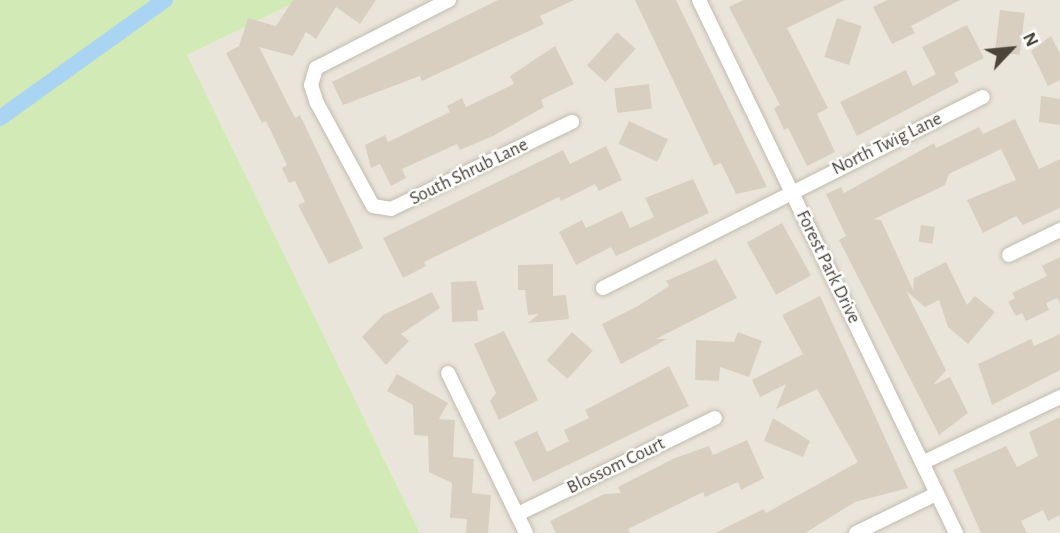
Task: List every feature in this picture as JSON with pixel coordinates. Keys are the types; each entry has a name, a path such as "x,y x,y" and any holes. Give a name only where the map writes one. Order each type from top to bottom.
{"street":[{"name":"South Shrub Lane","path":"449,0 316,68 311,85 317,103 373,206 391,209 572,122"},
{"name":"Forest Park Drive","path":"699,0 956,533"},
{"name":"North Twig Lane","path":"603,288 741,222 791,191 983,97"},
{"path":"1009,256 1060,230"},
{"path":"448,373 526,533"},
{"path":"924,463 1060,397"},
{"name":"Blossom Court","path":"518,514 715,418"},
{"path":"856,533 936,494"}],"shaded area":[{"path":"300,0 1060,0 1060,533 420,533 187,55"}],"green space":[{"path":"0,0 300,0 187,55 420,533 0,533"}],"building":[{"path":"293,0 376,0 360,24 336,7 316,39 306,32 293,56 259,47 295,118 300,115 363,248 329,264 298,205 305,202 295,181 289,183 282,168 287,165 266,121 262,123 226,53 239,46 248,18 276,26"},
{"path":"498,0 574,0 540,16 544,24 422,81 420,76 343,105 332,82"},
{"path":"635,0 676,0 767,187 736,194 721,163 714,166"},
{"path":"743,0 845,0 787,28 828,108 817,114 835,152 807,166 788,128 784,130 774,108 780,105 729,7"},
{"path":"887,0 960,0 911,26 915,33 892,44 873,7"},
{"path":"1000,10 1025,13 1020,55 995,52"},
{"path":"837,18 862,26 849,65 824,57"},
{"path":"967,25 984,58 954,73 959,82 857,136 840,102 906,70 913,86 936,74 922,47"},
{"path":"617,32 636,49 605,82 587,65"},
{"path":"1051,36 1060,54 1060,80 1048,86 1031,51"},
{"path":"555,46 574,84 541,100 544,107 493,136 460,150 457,144 402,169 406,178 391,186 380,164 371,168 365,145 385,135 388,142 450,112 447,106 462,98 466,107 514,84 510,76"},
{"path":"649,84 652,109 617,113 614,88"},
{"path":"1041,96 1060,99 1060,125 1039,122"},
{"path":"1015,119 1039,169 1060,159 1060,208 1023,225 1016,216 983,233 967,200 1016,180 1001,149 949,174 945,185 874,219 881,220 913,290 914,278 946,262 967,305 975,296 995,312 968,344 948,327 939,300 925,307 906,291 946,370 933,385 950,377 968,413 939,435 839,240 846,236 826,194 841,187 844,193 934,143 936,148 979,127 983,134"},
{"path":"629,121 668,139 657,162 618,144"},
{"path":"606,146 622,180 599,191 595,184 561,201 559,197 424,262 426,266 403,278 383,238 563,150 570,164"},
{"path":"693,179 709,213 616,256 611,247 576,265 559,232 582,220 586,228 622,211 630,228 654,217 645,198"},
{"path":"782,223 811,275 776,295 747,242"},
{"path":"921,225 935,227 932,244 919,242"},
{"path":"1060,257 1060,303 1057,298 1046,303 1049,310 1026,321 1022,313 1016,316 1008,302 1015,298 1012,293 1047,276 1042,266"},
{"path":"716,259 737,298 656,339 667,339 621,364 602,324 638,306 669,286 666,281"},
{"path":"553,264 553,296 566,295 569,319 528,323 539,314 528,315 525,290 518,290 518,265"},
{"path":"476,281 484,310 477,310 478,321 452,322 451,282"},
{"path":"432,292 440,308 401,334 409,341 386,365 362,337 383,315"},
{"path":"820,296 908,488 855,502 805,533 715,533 764,509 766,513 858,462 817,389 776,409 786,384 760,397 752,380 803,354 782,315"},
{"path":"504,331 538,400 499,420 490,401 496,393 474,344"},
{"path":"572,332 593,351 567,379 547,360"},
{"path":"738,332 762,341 749,377 720,367 719,381 695,380 696,340 734,342"},
{"path":"1060,334 1060,370 992,405 978,364 1031,339 1034,346"},
{"path":"669,366 689,406 533,482 514,442 537,431 547,452 569,441 564,430 589,418 585,410"},
{"path":"397,374 448,403 439,419 455,420 453,457 474,459 472,493 491,495 488,533 466,533 467,519 450,518 452,483 429,472 428,436 414,435 413,405 387,391"},
{"path":"1060,417 1060,515 1048,521 1043,510 1021,521 1027,533 981,533 953,470 1006,446 1017,467 1038,456 1029,432"},
{"path":"773,418 810,441 803,457 764,441"},
{"path":"747,440 764,478 741,490 738,482 705,497 703,492 628,529 630,533 556,533 550,521 604,494 621,493 618,487 675,458 709,446 713,455"}],"waterway":[{"path":"0,118 165,0"}]}
